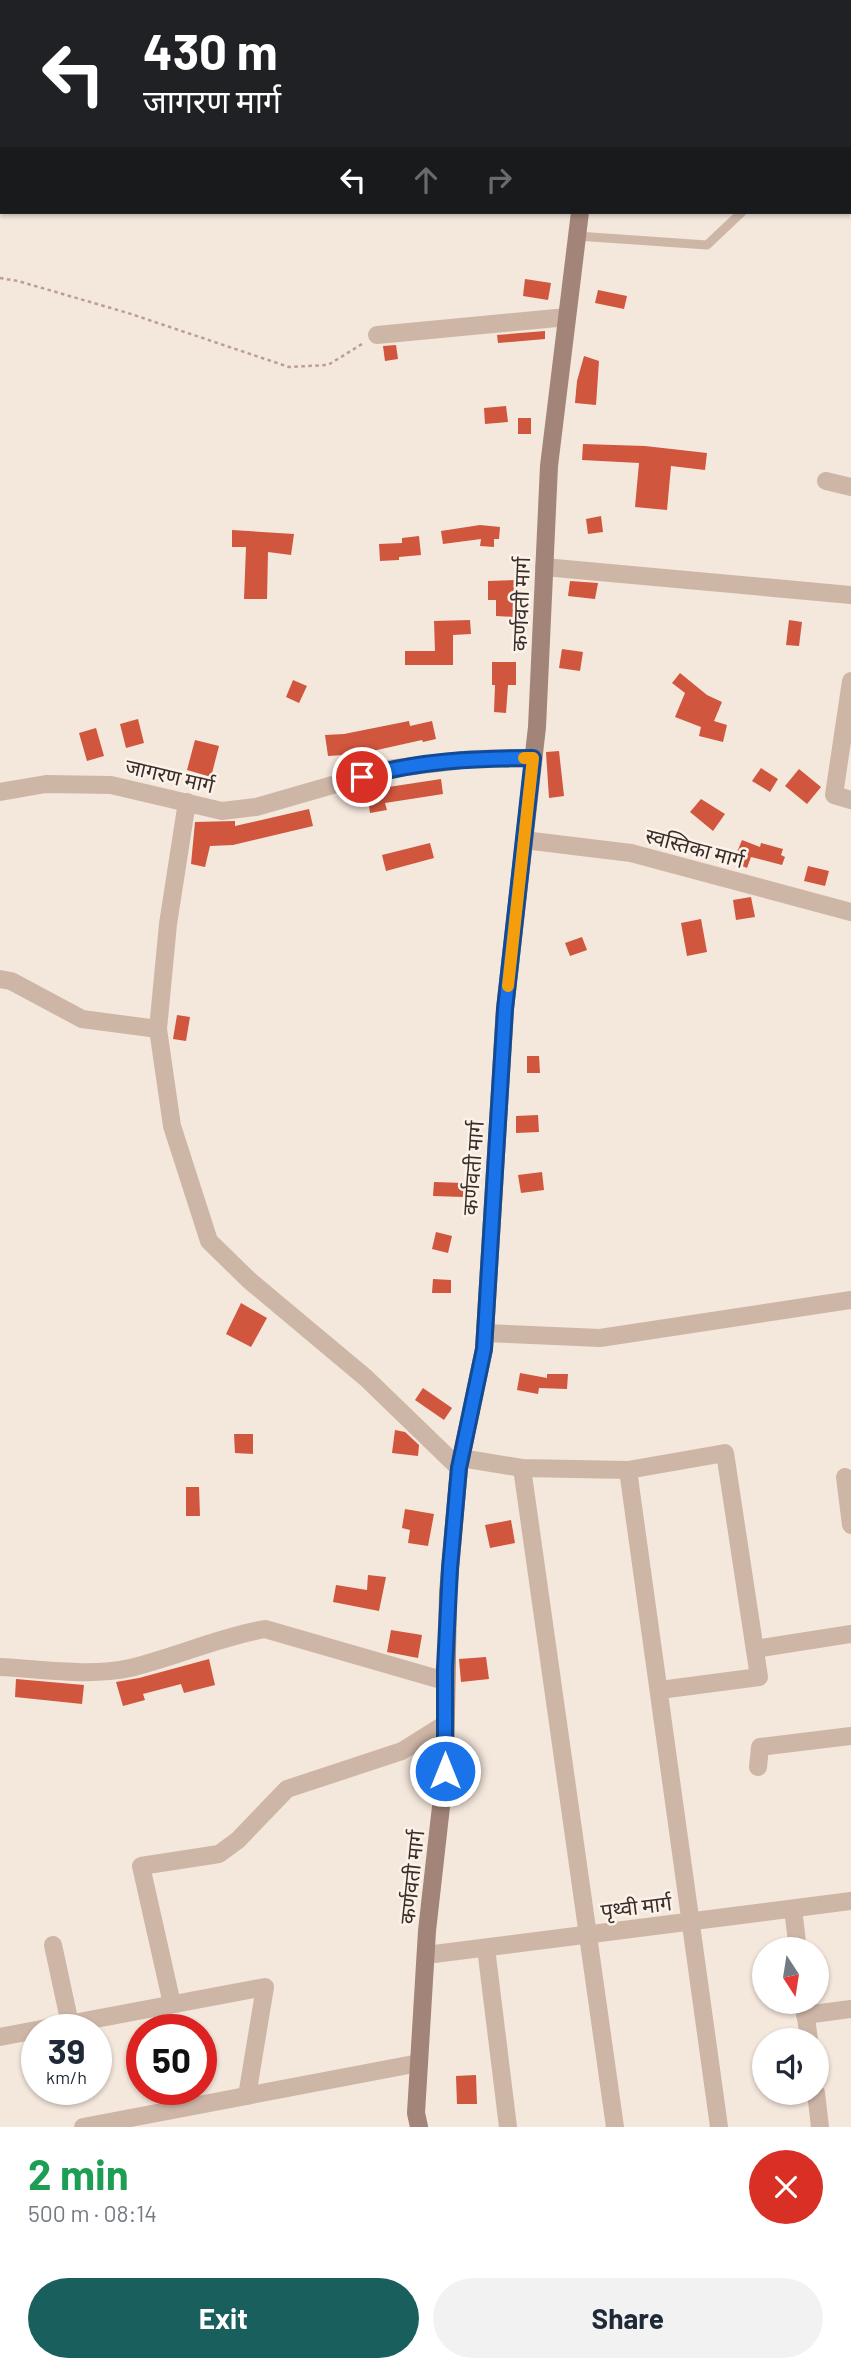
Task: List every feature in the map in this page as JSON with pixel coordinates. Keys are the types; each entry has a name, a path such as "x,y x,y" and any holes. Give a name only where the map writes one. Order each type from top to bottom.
{"main road":[{"name":"कर्णवती मार्ग","path":"419,2127 416,2113 426,1955 445,1771 448,1593 460,1463 484,1349 505,1009 537,727 548,466 580,214"}],"street":[{"path":"377,335 567,317"},
{"path":"826,481 851,487"},
{"path":"544,567 851,595"},
{"path":"850,691 834,795 851,800"},
{"name":"जागरण मार्ग","path":"0,792 46,784 110,785 222,811 256,807 388,769 472,759 533,758"},
{"path":"187,802 168,924 158,1030 172,1126 209,1241 250,1281 366,1378 460,1463 522,1468 628,1470 725,1453 759,1677 660,1690"},
{"name":"स्वस्तिका मार्ग","path":"524,840 631,853 851,912"},
{"path":"0,979 11,981 82,1018 158,1030"},
{"path":"485,1333 600,1338 851,1300"},
{"path":"522,1468 615,2127"},
{"path":"628,1470 719,2127"},
{"path":"845,1477 851,1525"},
{"path":"0,1667 104,1672 130,1668 242,1633 265,1629 445,1681"},
{"path":"755,1649 851,1634"},
{"path":"172,2004 141,1866 219,1854 238,1840 287,1789 402,1751 445,1724"},
{"path":"758,1767 760,1747 851,1736"},
{"name":"पृथ्वी मार्ग","path":"426,1955 851,1901"},
{"path":"793,1909 796,1937"},
{"path":"53,1945 68,2014"},
{"path":"485,1948 508,2127"},
{"path":"112,2016 265,1987 247,2095"},
{"path":"830,2009 851,2009"},
{"path":"0,2037 21,2033"},
{"path":"83,2127 419,2063"},
{"path":"817,2105 820,2127"}],"lane":[{"path":"577,236 707,245 740,214"}],"path":[{"path":"0,278 128,313 289,367 328,365 377,335"}],"building":[{"path":"525,279 551,283 548,300 523,296"},
{"path":"598,290 627,296 624,309 595,303"},
{"path":"545,331 545,339 498,343 497,335"},
{"path":"396,345 398,359 385,361 383,346"},
{"path":"584,356 599,361 596,405 575,403 577,381"},
{"path":"506,406 508,422 485,424 484,408"},
{"path":"518,418 531,418 531,434 518,434"},
{"path":"583,444 645,446 707,453 705,470 671,466 667,510 635,507 639,463 582,460"},
{"path":"601,516 603,532 588,534 586,519"},
{"path":"480,525 500,527 499,539 494,539 494,547 480,546 481,539 443,544 441,531"},
{"path":"232,530 294,534 291,555 268,552 267,599 244,599 246,547 232,547"},
{"path":"419,536 421,555 380,561 379,544 402,543 402,538"},
{"path":"515,580 515,617 496,616 496,600 488,600 488,581"},
{"path":"570,581 598,583 595,599 568,596"},
{"path":"470,620 471,634 453,635 453,665 405,665 405,651 435,651 434,621"},
{"path":"789,620 802,622 799,646 786,645"},
{"path":"562,649 583,652 580,671 559,668"},
{"path":"492,662 516,662 516,685 508,685 506,713 494,712"},
{"path":"680,673 707,695 722,702 714,721 727,725 723,742 699,736 701,727 675,717 685,693 672,683"},
{"path":"293,680 307,686 299,703 286,697"},
{"path":"138,719 144,743 126,748 120,724"},
{"path":"409,721 410,726 432,721 436,739 359,754 328,756 325,735 344,734"},
{"path":"96,728 104,756 87,761 79,733"},
{"path":"195,740 219,746 211,777 187,770"},
{"path":"559,751 564,796 549,798 546,752"},
{"path":"761,768 778,779 770,792 752,781"},
{"path":"799,769 821,787 807,804 785,786"},
{"path":"441,779 443,794 385,803 387,810 370,813 368,799 360,800 358,789 375,784 381,784 382,788"},
{"path":"701,799 725,814 713,831 690,812"},
{"path":"309,809 313,826 233,845 210,846 205,867 191,864 195,822 235,821 235,826"},
{"path":"742,840 760,847 761,843 783,849 781,855 785,857 782,865 751,857 747,868 733,862"},
{"path":"430,843 434,858 386,871 382,855"},
{"path":"808,866 829,871 825,886 804,881"},
{"path":"751,897 755,917 736,920 733,900"},
{"path":"701,919 707,952 687,956 681,923"},
{"path":"582,937 587,950 570,956 565,943"},
{"path":"177,1015 190,1017 186,1041 173,1039"},
{"path":"527,1056 539,1056 540,1073 527,1073"},
{"path":"538,1115 539,1132 516,1133 516,1116"},
{"path":"542,1172 544,1190 521,1193 518,1175"},
{"path":"434,1182 464,1183 463,1197 433,1196"},
{"path":"436,1232 452,1236 448,1253 432,1249"},
{"path":"433,1279 451,1280 451,1293 432,1293"},
{"path":"241,1303 267,1318 251,1347 226,1334"},
{"path":"520,1373 547,1378 547,1374 568,1374 567,1389 539,1388 538,1394 517,1390"},
{"path":"423,1388 452,1408 444,1420 415,1400"},
{"path":"395,1430 405,1432 419,1445 418,1456 392,1453"},
{"path":"234,1434 253,1434 253,1454 235,1453"},
{"path":"186,1487 199,1487 200,1516 186,1516"},
{"path":"405,1509 434,1514 428,1546 408,1543 410,1530 402,1528"},
{"path":"511,1520 515,1543 490,1548 485,1525"},
{"path":"368,1575 386,1577 379,1611 333,1602 336,1585 367,1590"},
{"path":"391,1630 422,1635 418,1658 387,1652"},
{"path":"486,1657 489,1679 461,1682 459,1659"},
{"path":"209,1659 215,1685 184,1693 181,1684 143,1694 145,1700 123,1706 116,1682"},
{"path":"16,1679 84,1685 82,1704 15,1697"},
{"path":"476,2075 477,2104 457,2104 456,2076"}],"slow traffic":[{"path":"508,986 533,758 524,758"}],"route":[{"path":"362,777 388,769 472,759 533,758 505,1009 484,1349 459,1468 450,1568 445,1668 445,1771"}]}
